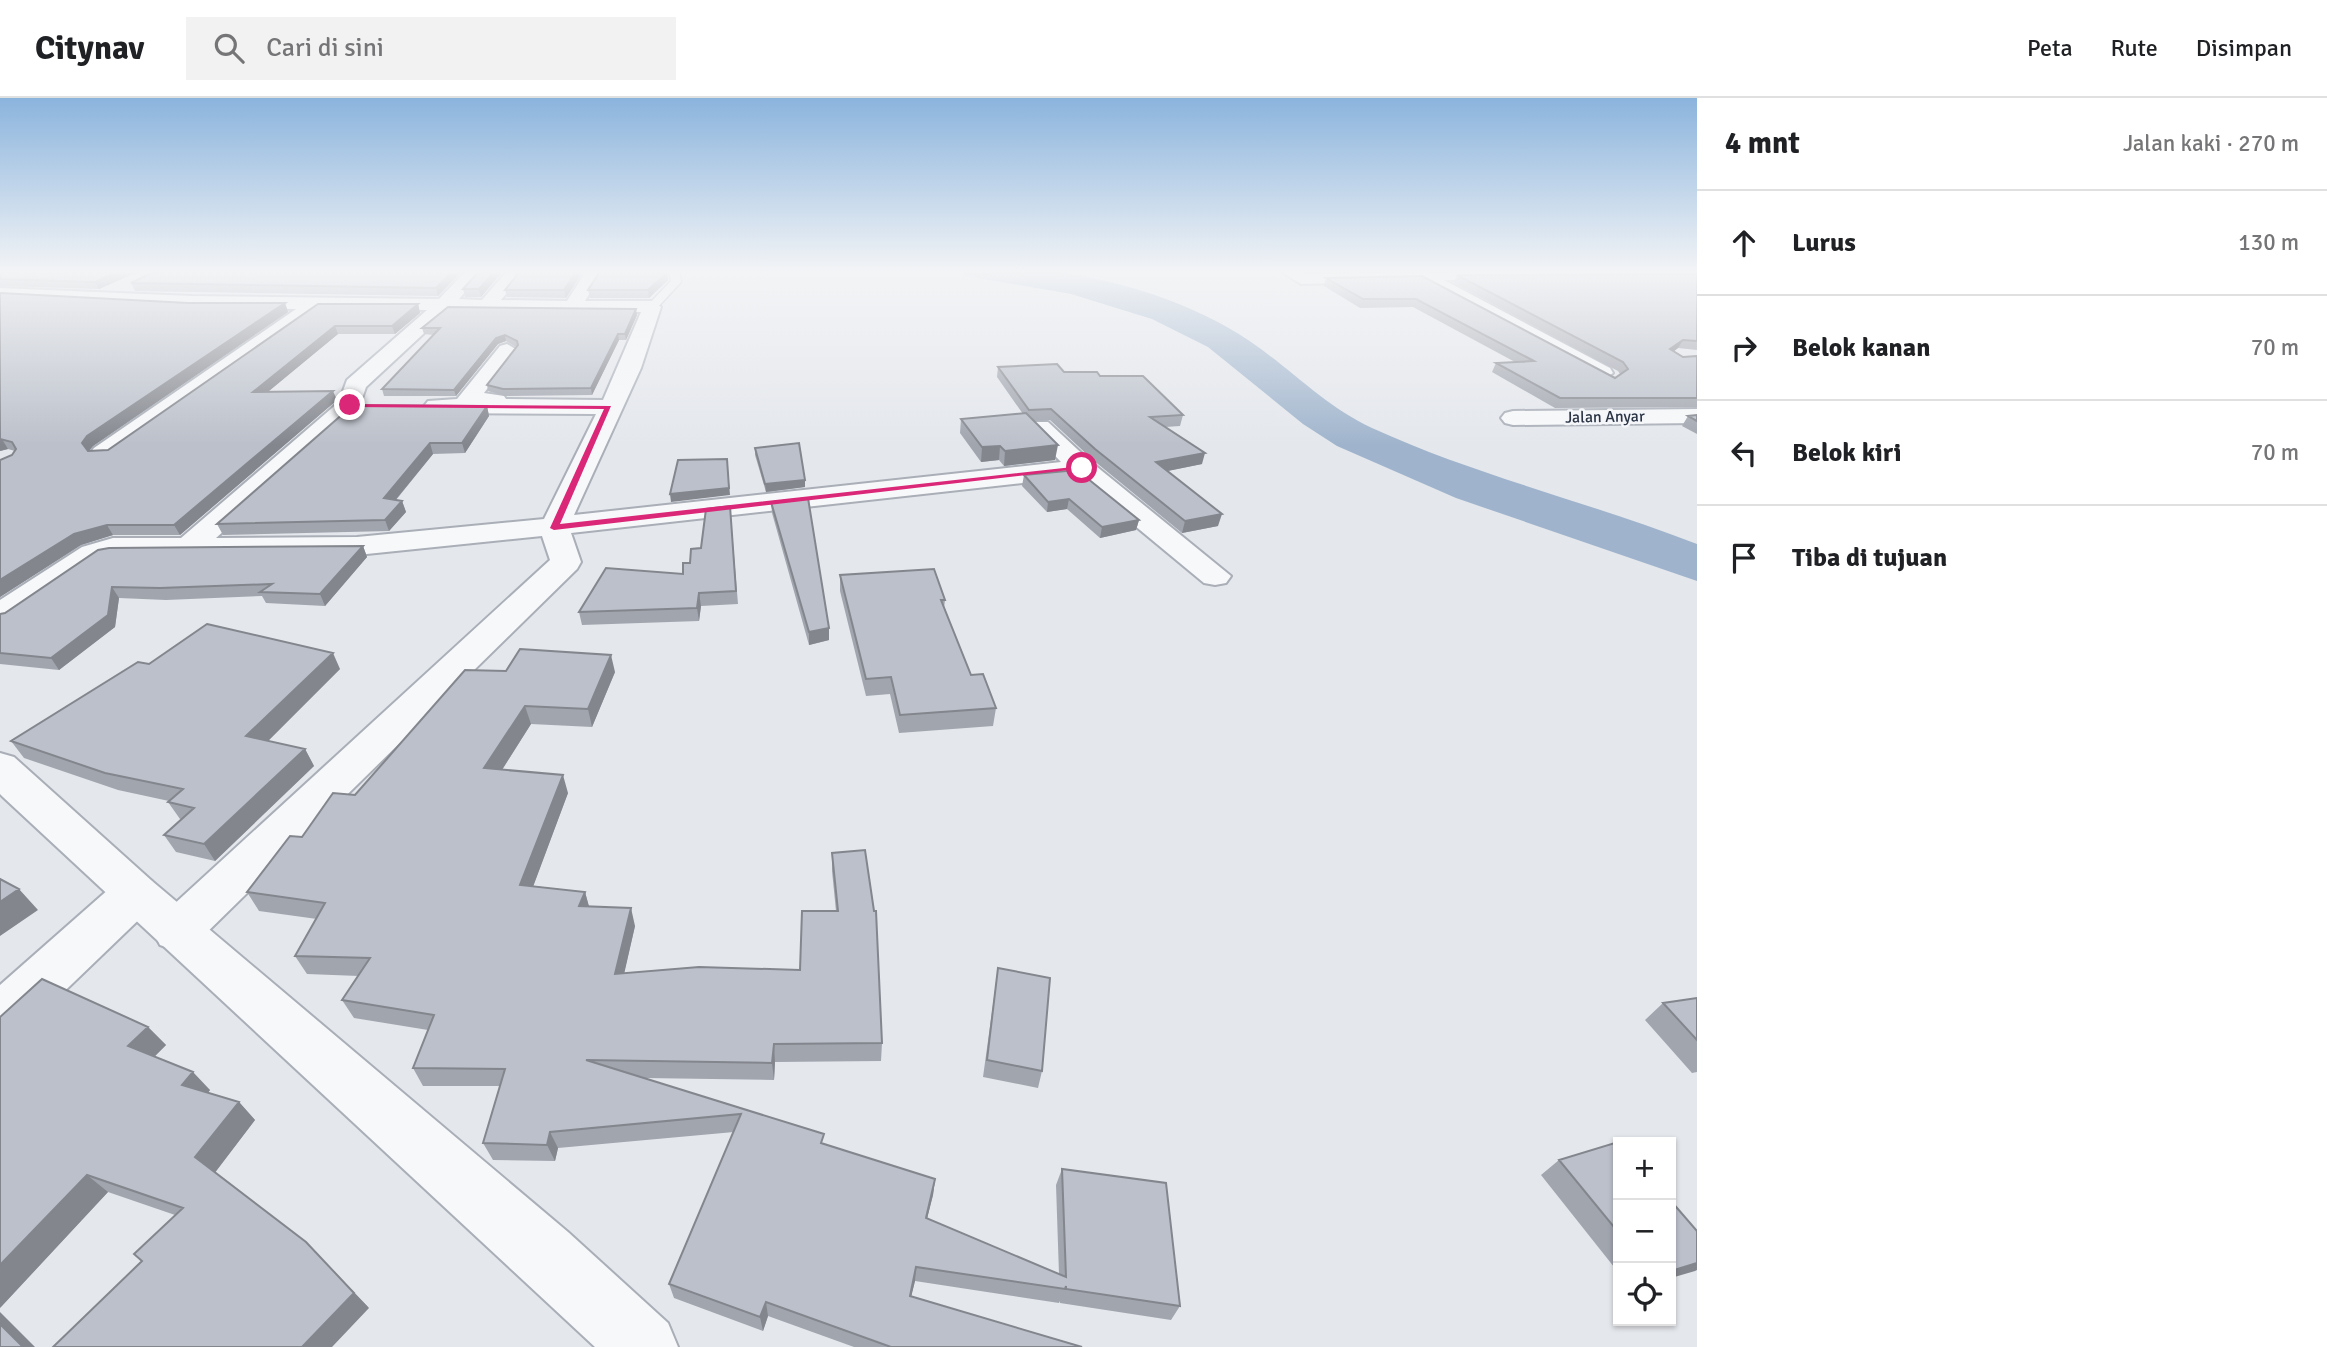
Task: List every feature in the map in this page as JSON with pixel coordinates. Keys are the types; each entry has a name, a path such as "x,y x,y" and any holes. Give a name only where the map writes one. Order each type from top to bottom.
{"street":[{"path":"103,453 280,328"},
{"path":"188,547 350,405 355,385 417,328"},
{"path":"566,562 554,528 610,404 630,368 644,328"},
{"path":"1519,328 1609,378"},
{"path":"507,349 469,400 610,404"},
{"path":"419,406 610,404"},
{"path":"350,405 377,405"},
{"name":"Jalan Anyar","path":"1513,418 1697,416"},
{"path":"1039,427 1082,468 1215,576"},
{"path":"0,615 93,553 120,546 357,545 554,528 1082,468"},
{"path":"177,931 566,562 632,518"},
{"path":"6,783 545,1255 643,1347"},
{"path":"0,1018 135,894"}],"building":[{"path":"0,328 247,328 87,436 82,443 88,451 108,450 283,328 332,328 253,392 333,391 174,525 107,525 74,534 0,580 0,460 12,455 16,449 12,442 0,439"},
{"path":"440,328 628,328 625,334 618,334 591,388 503,389 487,385 518,345 517,341 505,335 496,338 454,390 382,389"},
{"path":"1472,328 1521,328 1615,378 1628,369 1623,362 1559,328 1697,328 1697,341 1683,340 1670,349 1683,357 1697,356 1697,398 1560,398 1496,363 1534,361"},
{"path":"1057,364 1064,372 1097,372 1100,376 1143,376 1183,415 1150,417 1205,453 1156,462 1222,514 1185,521 1095,449 1051,409 1029,410 998,367"},
{"path":"353,405 487,406 462,443 430,443 384,498 402,501 385,520 217,524"},
{"path":"1026,413 1058,445 1005,451 1000,446 982,447 961,419"},
{"path":"799,443 805,480 765,484 755,448"},
{"path":"727,459 729,488 670,494 678,460"},
{"path":"1077,470 1139,520 1102,527 1069,499 1048,502 1024,475"},
{"path":"808,498 829,628 809,632 771,502"},
{"path":"730,506 736,591 699,593 697,608 579,612 606,568 683,574 683,563 690,563 691,549 701,548 706,509"},
{"path":"363,546 320,594 260,592 272,584 112,587 108,615 51,658 0,653 0,614 98,550"},
{"path":"934,569 945,600 941,600 971,675 983,674 996,708 900,715 891,677 866,679 840,575"},
{"path":"207,624 333,653 246,736 305,749 204,844 164,835 194,808 168,802 183,789 105,773 11,741 138,662 149,664"},
{"path":"520,649 611,655 588,709 525,706 484,768 563,775 520,885 585,892 579,906 631,908 615,974 699,967 800,970 802,911 838,911 832,853 865,850 876,911 882,1043 774,1044 772,1063 586,1060 824,1134 821,1143 935,1179 926,1218 1066,1277 1062,1169 1166,1183 1180,1306 1066,1289 1066,1286 1065,1289 916,1267 910,1296 1082,1347 891,1347 766,1302 760,1317 669,1284 741,1114 550,1132 547,1145 483,1143 505,1069 413,1068 434,1015 342,1000 370,958 295,956 325,903 247,892 290,836 302,837 333,793 355,795 465,670 506,671"},
{"path":"0,879 19,889 0,902"},
{"path":"998,968 1050,978 1042,1071 987,1060"},
{"path":"42,979 148,1027 128,1046 193,1072 182,1085 239,1102 195,1157 306,1242 354,1293 302,1347 53,1347 142,1261 134,1254 183,1208 87,1175 0,1265 0,1017"},
{"path":"1697,998 1697,1040 1663,1003"},
{"path":"1613,1144 1613,1226 1559,1160"},
{"path":"1676,1207 1697,1231 1697,1263 1676,1269"},
{"path":"0,1324 23,1347 0,1347"}],"waterway":[{"path":"1202,328 1238,350 1318,415 1353,436 1456,481 1621,535 1697,564"}],"route":[{"path":"350,405 609,407 554,528 1082,468"}]}
